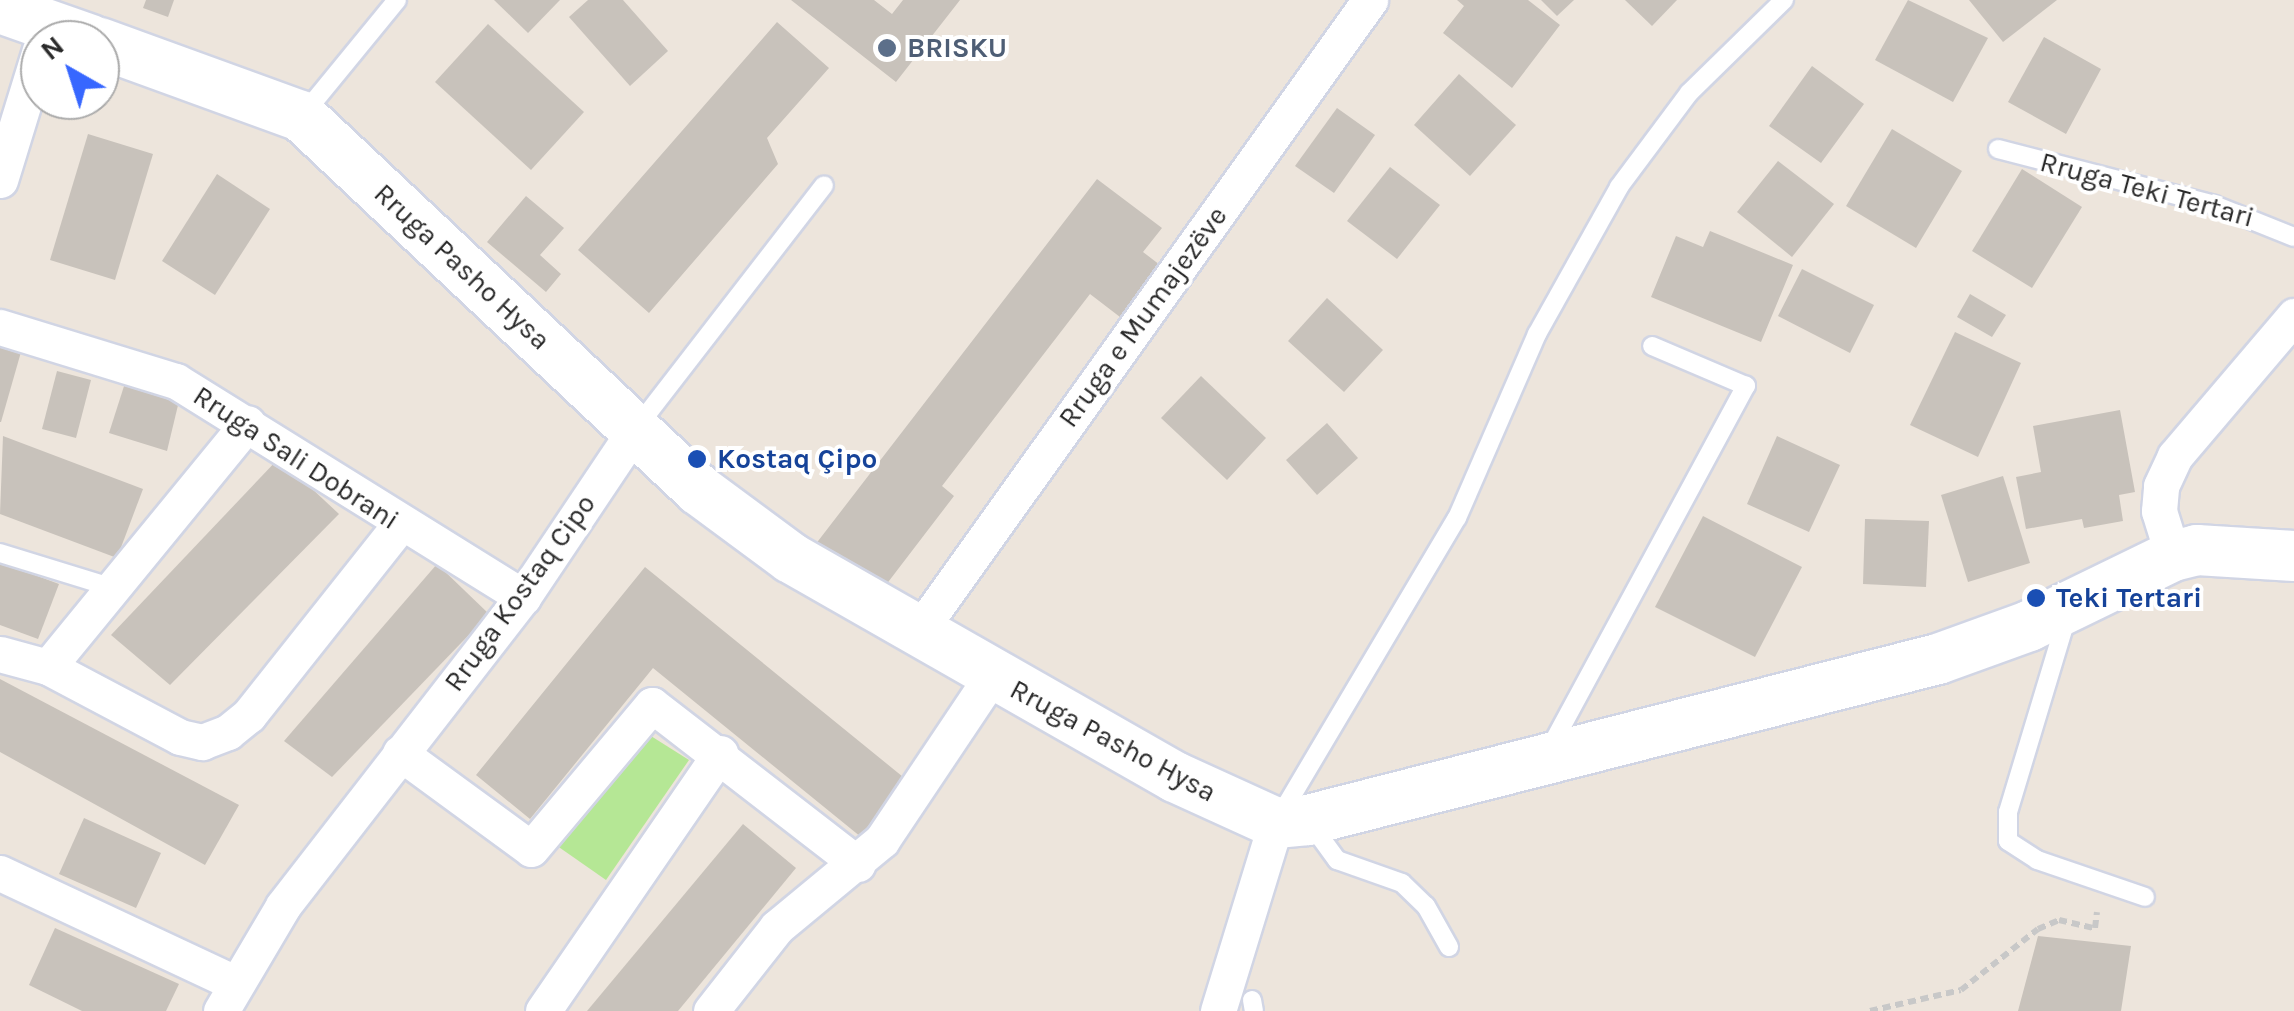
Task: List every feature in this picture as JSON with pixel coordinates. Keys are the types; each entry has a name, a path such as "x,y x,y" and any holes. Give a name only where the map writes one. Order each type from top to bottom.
{"main road":[{"path":"0,8 29,20"},
{"name":"Rruga Pasho Hysa","path":"120,50 301,116 699,490 791,558 916,635 1175,778 1292,821"},
{"path":"1292,821 1938,659 2071,605 2173,556 2197,550 2294,556"}],"street":[{"name":"Rruga e Mumajezëve","path":"916,635 1370,0"},
{"path":"0,180 23,120"},
{"path":"2173,556 2160,512 2161,486 2175,456 2294,316"},
{"name":"Rruga Sali Dobrani","path":"0,327 176,381 248,422 399,526 523,597"},
{"path":"48,667 248,422"},
{"name":"Rruga Kostaq Cipo","path":"0,873 228,997 332,838 523,597 634,430"},
{"path":"0,654 48,667 180,738 214,738 250,715 399,526"},
{"path":"710,1011 777,927 858,864 935,768 991,677"},
{"path":"400,753 531,850 652,706 720,753 858,864"},
{"path":"544,1011 720,753"},
{"path":"1218,1011 1292,821"}],"lane":[{"path":"301,116 396,0"},
{"path":"1449,947 1426,906 1402,883 1337,860 1292,821 1457,518 1537,334 1619,187 1689,93 1784,0"},
{"name":"Rruga Teki Tertari","path":"1998,149 2214,205 2294,237"},
{"path":"634,430 824,185"},
{"path":"1546,757 1746,386 1652,346"},
{"path":"0,553 114,588"},
{"path":"2071,605 2008,812 2008,842 2101,884 2145,897"}],"path":[{"path":"1870,1011 1960,990 2023,938 2059,920 2095,928 2101,884"}],"green space":[{"path":"643,731 689,760 606,880 553,843"}],"building":[{"path":"146,0 174,0 168,17 143,8"},
{"path":"494,0 560,0 528,33"},
{"path":"588,0 623,0 668,51 630,86 569,17"},
{"name":"BRISKU","path":"791,0 874,0 892,14 903,0 960,0 896,82"},
{"path":"1457,0 1528,0 1560,25 1512,88 1443,33 1464,6"},
{"path":"1541,0 1574,0 1557,16"},
{"path":"1625,0 1677,0 1652,26"},
{"path":"1908,0 1988,38 1953,102 1875,60"},
{"path":"1969,0 2057,0 2003,42"},
{"path":"777,22 829,68 767,138 778,164 649,313 578,250"},
{"path":"488,24 584,112 531,170 435,82"},
{"path":"2044,37 2101,69 2066,134 2008,102"},
{"path":"1812,66 1864,104 1821,163 1769,126"},
{"path":"1459,74 1516,125 1470,176 1414,125"},
{"path":"1337,108 1375,135 1334,193 1295,166"},
{"path":"1892,129 1962,171 1916,248 1846,206"},
{"path":"88,134 153,154 115,280 50,260"},
{"path":"1778,161 1834,204 1792,257 1737,212"},
{"path":"1390,167 1440,205 1397,259 1347,221"},
{"path":"2022,169 2082,207 2032,288 1972,251"},
{"path":"217,174 270,209 215,295 162,261"},
{"path":"1097,179 1162,228 1143,252 1160,265 1120,317 1090,294 942,486 954,496 879,594 815,545"},
{"path":"526,196 564,228 540,255 561,274 546,292 487,242"},
{"path":"1710,231 1793,265 1761,342 1651,297 1676,236 1703,247"},
{"path":"1802,269 1874,305 1850,353 1778,316"},
{"path":"1970,294 2006,315 1992,337 1957,317"},
{"path":"1327,298 1383,350 1344,392 1288,341"},
{"path":"1955,332 2021,363 1978,457 1910,425"},
{"path":"0,347 21,352 1,422 0,422"},
{"path":"57,371 91,380 76,438 42,429"},
{"path":"1201,376 1266,438 1227,480 1161,418"},
{"path":"125,383 179,401 167,451 109,433"},
{"path":"2120,410 2135,492 2119,495 2123,521 2084,528 2082,519 2026,529 2016,477 2041,472 2033,426"},
{"path":"1327,423 1358,458 1317,495 1286,460"},
{"path":"3,436 143,489 117,558 0,514"},
{"path":"1777,436 1840,465 1809,532 1747,504"},
{"path":"279,458 339,514 170,685 111,635"},
{"path":"2003,476 2030,563 1968,582 1941,495"},
{"path":"1703,516 1802,567 1755,657 1655,607"},
{"path":"1865,519 1929,521 1926,587 1863,584"},
{"path":"0,562 59,584 38,639 0,625"},
{"path":"437,564 489,614 332,777 284,741"},
{"path":"645,567 908,781 861,837 653,668 530,819 476,775"},
{"path":"0,679 239,805 205,865 0,752"},
{"path":"84,818 161,853 136,908 59,874"},
{"path":"743,824 796,868 678,1011 587,1011"},
{"path":"55,928 179,984 166,1011 82,1011 29,985"},
{"path":"2038,936 2131,946 2121,1011 2018,1011"}],"place":[{"name":"BRISKU","path":"887,48"},
{"name":"Kostaq Çipo","path":"697,459"},
{"name":"Teki Tertari","path":"2036,598"}]}
